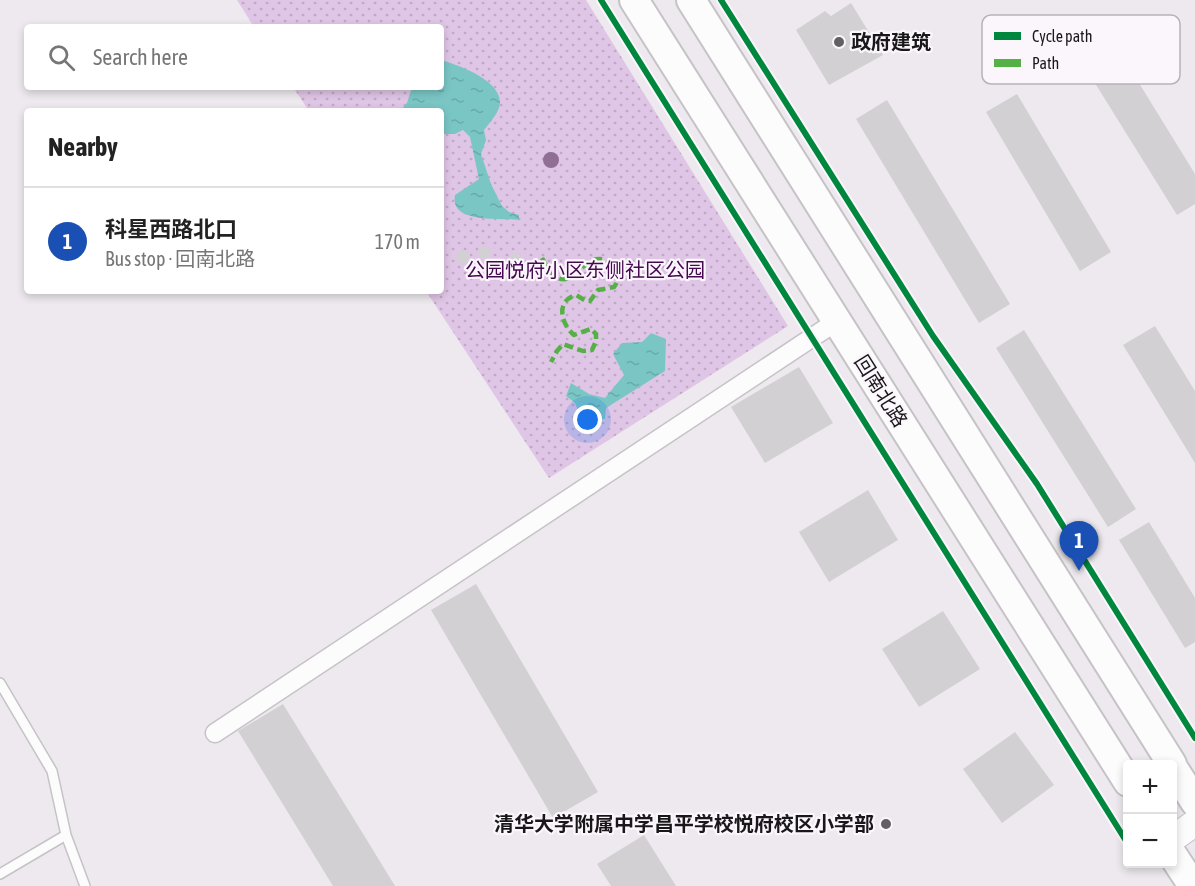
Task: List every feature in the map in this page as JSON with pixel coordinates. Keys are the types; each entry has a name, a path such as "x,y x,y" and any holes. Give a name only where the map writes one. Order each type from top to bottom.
{"main road":[{"name":"回南北路","path":"634,0 1123,774"},
{"path":"691,0 1182,783"},
{"path":"1177,860 1193,886"}],"street":[{"path":"215,733 837,321"},
{"path":"1177,836 1195,823"}],"lane":[{"path":"0,683 52,771 66,835 85,886"},
{"path":"0,874 66,835"}],"green space":[{"name":"公园悦府小区东侧社区公园","path":"237,0 586,0 788,326 549,478 428,294 444,294 444,108 307,108 295,90 444,90 444,24 252,24"}],"water":[{"path":"444,61 476,74 493,86 498,94 500,106 484,130 486,140 481,154 491,184 502,206 509,212 519,215 519,220 479,218 460,211 455,205 455,195 479,179 470,137 463,130 455,134 444,134 444,108 403,108 407,103 411,90 444,90"},
{"path":"651,333 666,339 665,371 606,408 605,419 582,420 575,403 566,396 571,383 589,394 605,398 624,375 613,354 622,343 642,342"}],"building":[{"name":"政府建筑","path":"851,3 883,55 829,85 796,30 825,11 831,16"},
{"path":"1096,84 1140,84 1195,174 1195,204 1177,215"},
{"path":"1017,94 1111,252 1080,271 986,112"},
{"path":"887,100 1010,304 979,323 856,119"},
{"path":"479,246 491,248 488,260 479,257"},
{"path":"463,250 468,252 470,257 468,262 463,264 458,262 456,257 458,252"},
{"path":"516,253 521,255 523,260 521,265 516,267 511,265 509,260 511,255"},
{"path":"1155,326 1195,391 1195,463 1123,345"},
{"path":"1024,330 1136,509 1108,527 996,348"},
{"path":"799,367 833,423 765,463 731,407"},
{"path":"868,490 898,540 829,582 799,532"},
{"path":"1149,522 1195,598 1195,642 1185,648 1119,540"},
{"path":"476,584 598,792 553,818 431,610"},
{"path":"943,611 980,669 919,707 882,649"},
{"path":"283,704 395,886 333,886 238,731"},
{"path":"1015,732 1054,785 1002,823 963,769"},
{"path":"644,835 676,886 611,886 597,864"}],"marked path":[{"path":"542,258 552,273 561,279 568,278 591,261 600,259 611,263 618,278 614,287 598,290 590,301 576,295 565,302 562,313 569,330 574,335 591,329 596,334 596,341 592,350 583,351 563,344 551,362"}],"cycle path":[{"path":"601,0 1123,836"},
{"path":"721,0 933,336 1037,484 1195,738"}],"place":[{"name":"政府建筑","path":"839,42"},
{"name":"科星西路北口","path":"1079,571"},
{"name":"清华大学附属中学昌平学校悦府校区小学部","path":"886,824"}]}
